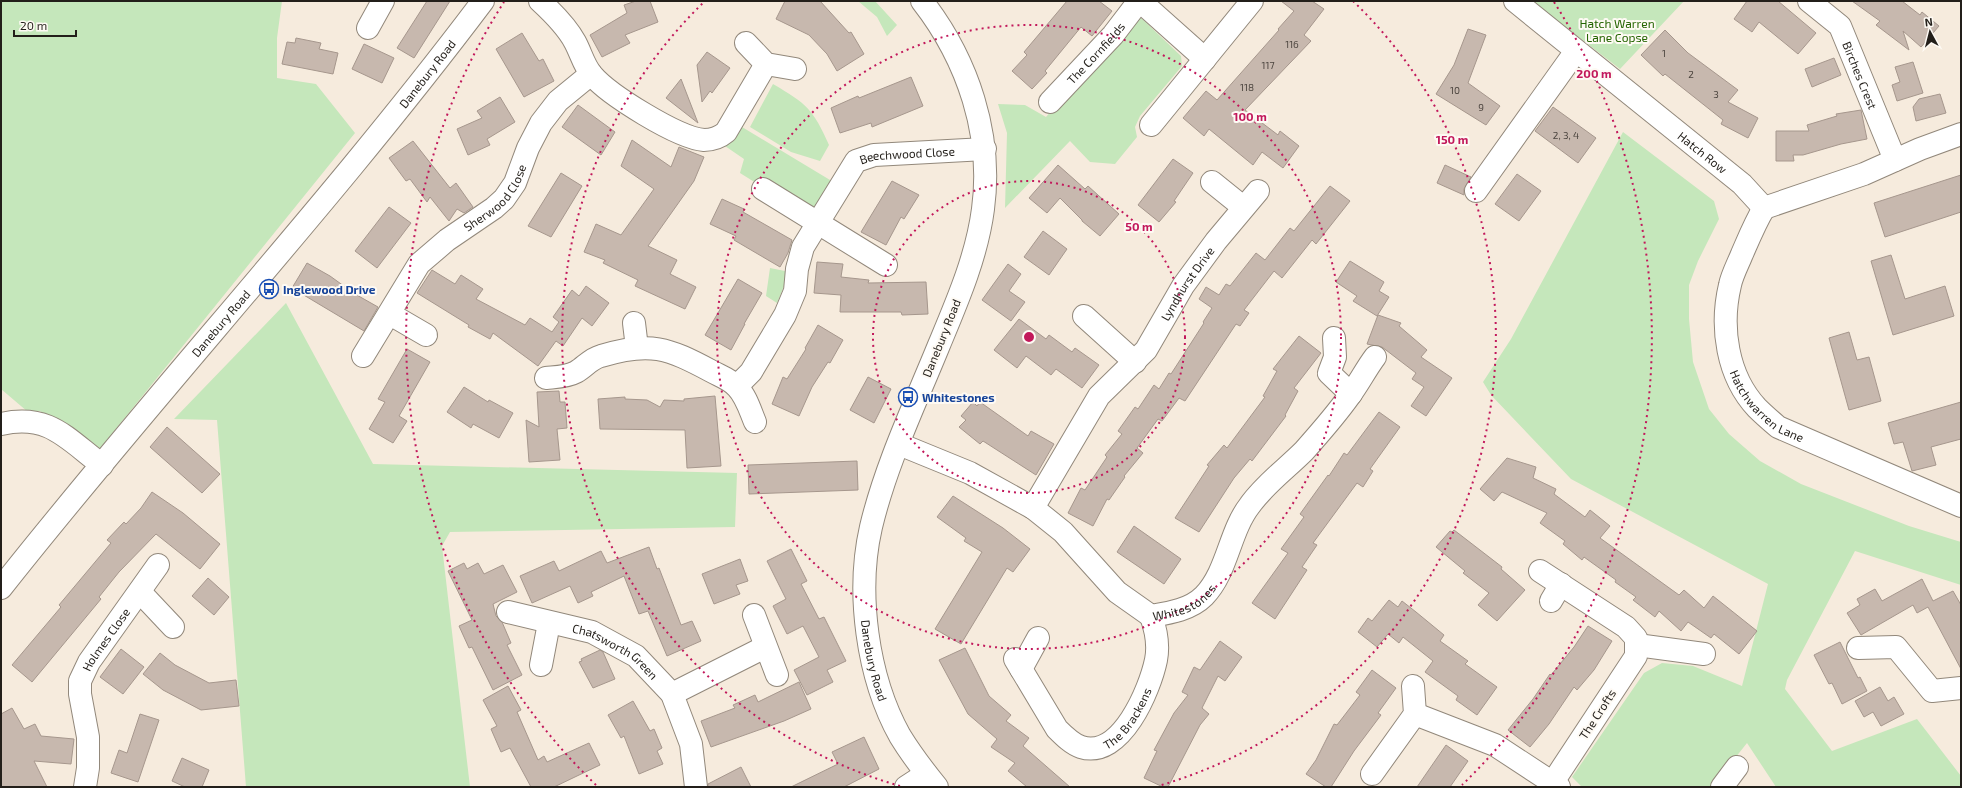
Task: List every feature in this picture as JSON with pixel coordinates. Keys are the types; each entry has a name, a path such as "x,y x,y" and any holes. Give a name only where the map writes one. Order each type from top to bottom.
{"street":[{"path":"368,28 383,1"},
{"name":"Danebury Road","path":"1,588 140,417 251,288 384,127 483,1"},
{"path":"540,1 567,29 591,74 609,91 669,127 696,138 710,140 717,138 726,132 766,64"},
{"name":"Danebury Road","path":"922,1 941,27 961,67 977,109 985,149 986,190 983,212 970,263 899,444 871,527 864,601 872,657 887,708 900,735 932,780"},
{"name":"The Cornfields","path":"1050,102 1113,35 1139,1 1205,58"},
{"path":"1151,124 1252,1"},
{"name":"Hatch Row","path":"1515,1 1637,101 1742,184 1764,208"},
{"name":"Birches Crest","path":"1811,2 1840,26 1895,160"},
{"path":"746,43 766,64 795,69"},
{"path":"1476,191 1576,51"},
{"name":"Sherwood Close","path":"363,356 390,314 407,282 425,259 447,240 494,208 507,195 515,183 528,148 541,123 558,101 591,74"},
{"path":"1764,208 1864,174 1961,134"},
{"name":"Beechwood Close","path":"737,386 751,372 786,315 795,291 797,269 803,247 856,161 861,158 874,155 985,149"},
{"path":"1212,182 1243,207"},
{"path":"763,189 886,265"},
{"name":"Lyndhurst Drive","path":"1033,508 1099,396 1135,362 1154,338 1183,286 1243,207 1258,191"},
{"name":"Hatchwarren Lane","path":"1764,208 1754,224 1730,284 1726,308 1726,339 1730,362 1740,385 1756,407 1778,427 1961,506"},
{"path":"390,314 426,335"},
{"path":"1084,316 1135,362"},
{"path":"634,323 637,348"},
{"path":"1334,338 1335,356 1329,372 1351,394"},
{"path":"546,378 563,377 576,372 587,362 599,356 637,348 666,350 677,353 737,386 744,396 755,422"},
{"name":"Whitestones","path":"899,444 970,473 1033,508 1064,532 1117,592 1151,616 1168,613 1192,604 1210,589 1218,577 1241,518 1250,505 1261,491 1303,452 1351,394 1375,357"},
{"path":"1,424 26,420 38,422 48,426 59,432 102,465"},
{"name":"Holmes Close","path":"85,787 88,768 88,737 80,694 80,681 89,662 158,565"},
{"path":"1540,571 1556,593 1626,627 1636,638 1637,645 1704,654"},
{"path":"140,592 173,627"},
{"name":"Chatsworth Green","path":"508,612 549,623 592,632 636,656 672,694 691,744 696,787"},
{"path":"754,615 777,675"},
{"name":"The Brackens","path":"1038,638 1018,664 1056,729 1065,738 1082,747 1092,748 1105,744 1117,737 1145,695 1156,660 1157,647 1156,635 1151,616"},
{"path":"541,665 549,623"},
{"name":"The Crofts","path":"1415,714 1495,745 1556,785 1636,656 1637,645"},
{"path":"672,694 765,647"},
{"path":"1858,648 1896,647 1932,691 1961,688"},
{"path":"1372,774 1415,714 1413,686"},
{"path":"1722,787 1737,768"},
{"path":"906,787 932,780"}],"green space":[{"path":"1,1 282,1 277,38 277,78 316,84 355,133 98,451 40,411 28,412 1,389"},
{"path":"858,1 875,1 897,25 887,36 877,17"},
{"name":"Hatch Warren Lane Copse","path":"1532,1 1684,1 1620,69"},
{"path":"1136,13 1181,56 1182,66 1140,116 1135,127 1137,137 1115,164 1090,162 1070,141 1005,208 1007,133 998,104 1025,105 1046,117"},
{"path":"773,84 808,108 818,123 829,145 820,161 791,152 750,127"},
{"path":"737,124 835,183 815,220 740,173 744,159 725,146"},
{"path":"1623,132 1714,201 1719,219 1698,261 1689,285 1689,319 1693,362 1709,409 1729,434 1760,461 1801,484 1909,526 1961,542 1961,585 1855,551 1787,680 1785,689 1832,751 1917,719 1961,776 1961,787 1776,787 1747,743 1712,787 1582,787 1572,777 1644,673 1662,663 1693,666 1742,686 1768,584 1571,479 1491,395 1483,382 1511,339"},
{"path":"770,268 790,272 777,303 766,296"},
{"path":"286,303 373,464 737,473 735,527 450,532 442,546 470,787 246,787 217,420 174,419"}],"building":[{"path":"427,1 450,1 414,58 397,48"},
{"path":"636,1 650,1 658,22 625,35 630,43 602,57 590,35 627,13 624,5"},
{"path":"785,1 820,1 849,33 851,32 864,54 837,71 827,54 809,35 776,19"},
{"path":"1067,1 1099,1 1112,11 1092,36 1081,27 1045,71 1047,73 1032,89 1012,71 1027,55 1024,52"},
{"path":"1281,1 1312,1 1324,9 1304,35 1311,41 1245,110 1278,135 1280,131 1299,146 1283,168 1262,152 1253,165 1209,129 1204,136 1183,118 1206,91 1217,100 1279,30 1278,29 1294,11"},
{"path":"1747,1 1778,1 1816,33 1798,54 1759,22 1752,32 1734,19"},
{"path":"1852,1 1902,1 1920,15 1922,12 1939,26 1921,47 1903,31 1909,50 1876,25 1880,21"},
{"path":"1468,29 1486,35 1468,83 1500,106 1486,125 1436,94 1454,65"},
{"path":"1665,30 1688,53 1738,90 1728,102 1758,118 1748,138 1721,124 1723,120 1665,74 1663,76 1641,55"},
{"path":"522,33 539,61 543,59 554,81 524,97 496,49"},
{"path":"296,38 321,43 319,49 338,53 333,74 282,64 287,42 295,43"},
{"path":"364,44 394,58 382,83 352,69"},
{"path":"707,52 730,68 712,93 710,91 702,102 697,65"},
{"path":"1834,58 1841,75 1812,87 1805,69"},
{"path":"1913,62 1923,93 1897,101 1892,85 1900,82 1895,67"},
{"path":"911,77 923,106 872,127 871,123 840,133 831,108 858,96 859,98"},
{"path":"681,79 698,123 666,98"},
{"path":"1940,94 1946,113 1916,121 1913,107 1919,99"},
{"path":"500,97 515,122 487,139 490,145 468,155 457,129 482,118 477,111"},
{"path":"578,105 615,132 601,155 562,127"},
{"path":"1553,107 1596,138 1578,163 1535,131"},
{"path":"1861,110 1867,139 1841,144 1803,155 1793,155 1794,161 1776,161 1776,131 1809,131 1807,125 1837,116 1836,114"},
{"path":"632,140 671,167 679,147 704,157 694,181 648,246 677,260 670,274 696,287 685,309 635,286 638,280 603,263 605,260 584,252 596,224 621,235 654,189 621,166"},
{"path":"413,141 450,188 456,183 473,207 464,213 457,209 449,221 430,197 427,202 410,179 406,181 389,158"},
{"path":"1173,159 1193,173 1174,201 1176,202 1159,222 1138,205"},
{"path":"1058,165 1085,189 1088,186 1119,214 1100,236 1082,221 1060,198 1047,213 1029,198"},
{"path":"1445,165 1471,177 1464,189 1464,195 1437,183"},
{"path":"561,173 582,186 551,237 528,226"},
{"path":"1517,174 1541,191 1519,221 1495,204"},
{"path":"1961,175 1961,212 1885,237 1874,203"},
{"path":"892,181 919,195 904,219 901,217 886,245 861,232"},
{"path":"1330,186 1350,201 1316,244 1312,240 1282,278 1274,271 1244,310 1249,313 1240,326 1236,324 1185,401 1179,398 1162,421 1158,419 1137,448 1143,453 1124,476 1125,477 1109,500 1107,499 1093,526 1068,513 1081,488 1085,490 1107,457 1105,455 1122,434 1118,431 1135,407 1138,409 1154,385 1159,389 1169,373 1171,374 1204,323 1203,322 1212,308 1199,299 1206,287 1219,295 1226,284 1230,286 1256,253 1265,260 1290,228 1294,231"},
{"path":"722,199 744,209 743,212 792,240 788,253 780,267 734,240 736,236 710,224"},
{"path":"389,207 411,223 377,268 355,251"},
{"path":"1043,231 1067,249 1049,275 1024,257"},
{"path":"1891,255 1905,299 1945,286 1954,316 1893,335 1871,261"},
{"path":"1350,261 1384,282 1379,291 1389,297 1377,316 1353,301 1357,296 1336,282"},
{"path":"817,262 843,264 841,277 869,280 868,283 926,282 928,314 902,315 901,312 840,312 841,295 814,293"},
{"path":"307,263 378,307 364,331 292,288"},
{"path":"1008,264 1021,274 1009,291 1025,302 1011,321 982,300"},
{"path":"432,270 455,284 461,275 483,289 476,299 525,325 530,318 552,332 559,322 553,317 572,290 579,296 586,286 609,303 592,326 582,318 563,346 556,341 538,366 493,333 490,339 468,327 469,325 417,293"},
{"path":"738,279 762,293 731,350 705,335"},
{"path":"1378,315 1401,323 1399,326 1427,350 1421,357 1452,378 1426,416 1411,406 1424,387 1412,379 1416,373 1382,347 1367,344"},
{"path":"1019,319 1046,339 1049,335 1072,352 1075,348 1099,365 1082,388 1056,369 1051,375 1026,356 1017,368 994,350"},
{"path":"818,325 843,340 830,363 828,362 812,387 799,416 772,404 783,377 787,379 806,349 805,348"},
{"path":"1849,332 1857,360 1869,357 1881,401 1849,410 1829,338"},
{"path":"1299,336 1321,353 1294,388 1298,391 1285,415 1286,416 1252,461 1250,459 1234,478 1199,532 1175,518 1209,466 1207,465 1224,445 1227,448 1265,397 1263,396 1277,371 1273,369"},
{"path":"407,349 430,362 399,416 407,421 393,443 369,429 385,402 378,399"},
{"path":"868,377 891,389 874,423 850,410"},
{"path":"464,387 488,402 489,400 513,413 499,438 473,424 471,428 447,412"},
{"path":"559,391 560,402 565,402 567,428 557,429 560,460 529,462 526,420 539,427 537,392"},
{"path":"715,396 721,466 687,468 685,430 600,429 598,399 625,397 625,399 647,400 660,407 664,400 684,401 684,399"},
{"path":"973,402 977,406 980,402 1028,436 1031,431 1054,444 1036,475 983,441 980,444 959,427 966,420 961,416"},
{"path":"1961,402 1961,439 1931,447 1936,465 1912,471 1903,442 1894,444 1888,423"},
{"path":"1379,412 1400,427 1370,469 1373,471 1363,487 1357,483 1313,543 1317,545 1302,567 1307,570 1275,619 1252,603 1288,553 1281,549 1304,517 1300,514 1328,475 1329,476 1344,453 1347,455"},
{"path":"167,427 220,474 202,493 150,447"},
{"path":"1507,458 1536,467 1533,478 1556,489 1554,494 1585,517 1590,510 1610,526 1600,538 1679,595 1684,590 1704,608 1713,596 1757,631 1739,654 1714,634 1711,638 1688,622 1681,631 1659,611 1655,617 1633,600 1636,597 1615,582 1616,580 1584,557 1582,560 1563,544 1565,541 1540,523 1547,513 1502,492 1494,501 1480,489"},
{"path":"857,461 858,490 749,494 748,465"},
{"path":"152,492 183,513 220,544 200,569 156,534 119,572 99,597 101,599 32,682 12,665 61,607 59,605 111,543 107,540 124,522 126,524 141,508"},
{"path":"953,496 1003,528 1030,549 1013,572 1007,568 961,644 935,629 982,552 964,541 966,538 937,517"},
{"path":"1134,526 1181,559 1164,584 1117,552"},
{"path":"1454,530 1502,567 1501,569 1525,590 1497,621 1478,605 1489,593 1463,573 1465,571 1436,547 1450,531 1452,532"},
{"path":"649,547 657,569 659,568 681,625 692,621 701,641 667,656 648,611 639,614 624,576 591,592 593,596 578,603 570,586 532,603 520,576 554,561 559,571 601,551 607,563"},
{"path":"791,549 807,581 801,584 819,619 824,617 846,661 827,670 833,682 807,695 794,670 819,657 803,626 787,634 773,606 786,599 767,561"},
{"path":"740,559 748,581 736,585 740,594 714,604 702,574"},
{"path":"464,563 467,569 478,563 484,574 503,565 517,592 493,604 496,616 502,622 511,643 507,645 522,675 493,690 472,647 469,648 459,626 472,620 448,571"},
{"path":"208,578 229,597 214,615 192,596"},
{"path":"1922,579 1933,601 1953,591 1961,605 1961,669 1928,607 1917,613 1913,605 1861,635 1847,613 1860,605 1857,599 1875,589 1882,601"},
{"path":"1389,600 1398,607 1402,601 1416,612 1444,635 1440,641 1468,661 1465,664 1497,687 1477,715 1456,700 1458,696 1425,672 1433,661 1403,637 1399,643 1388,634 1377,647 1358,632 1368,618 1372,621"},
{"path":"1588,626 1612,641 1594,670 1577,690 1574,687 1549,724 1530,747 1508,730 1533,699 1550,674 1551,675 1574,647"},
{"path":"1220,641 1242,657 1225,681 1218,676 1202,708 1209,714 1200,725 1168,787 1163,787 1144,778 1157,751 1154,750 1174,713 1188,695 1182,692 1194,667 1200,670"},
{"path":"1840,642 1858,678 1860,677 1867,691 1842,704 1832,683 1829,684 1814,655"},
{"path":"965,648 989,696 1011,715 1006,721 1029,738 1023,746 1070,787 1027,787 1008,771 1015,763 991,747 997,739 968,714 939,660"},
{"path":"121,649 144,667 123,694 100,677"},
{"path":"600,650 603,652 615,679 593,688 579,662 582,661 581,659"},
{"path":"160,653 175,665 209,683 236,680 239,706 201,710 163,690 143,674"},
{"path":"1372,670 1396,688 1378,713 1381,715 1354,751 1331,787 1326,787 1306,774 1316,760 1334,724 1337,725 1360,695 1356,692"},
{"path":"799,682 811,709 784,721 711,747 701,721 735,708 733,705 755,695 758,702"},
{"path":"508,686 521,710 517,712 538,760 544,756 547,762 589,743 600,765 554,787 531,787 510,748 501,752 491,729 497,726 483,700"},
{"path":"1880,687 1888,701 1894,697 1904,714 1881,726 1873,712 1864,717 1855,701"},
{"path":"633,701 650,731 654,729 662,748 657,751 663,764 639,774 624,736 621,738 608,715"},
{"path":"12,708 24,729 35,724 41,736 74,739 71,764 34,761 47,787 1,787 1,714"},
{"path":"140,714 159,720 138,782 111,773 119,750 127,753"},
{"path":"864,737 879,769 844,787 791,787 838,764 832,752"},
{"path":"1446,745 1468,761 1450,787 1417,787"},
{"path":"182,758 209,770 202,787 185,787 172,781"},
{"path":"741,767 751,787 708,787 708,784"}],"place":[{"name":"Inglewood Drive","path":"269,289"},
{"name":"Whitestones","path":"908,397"}]}
